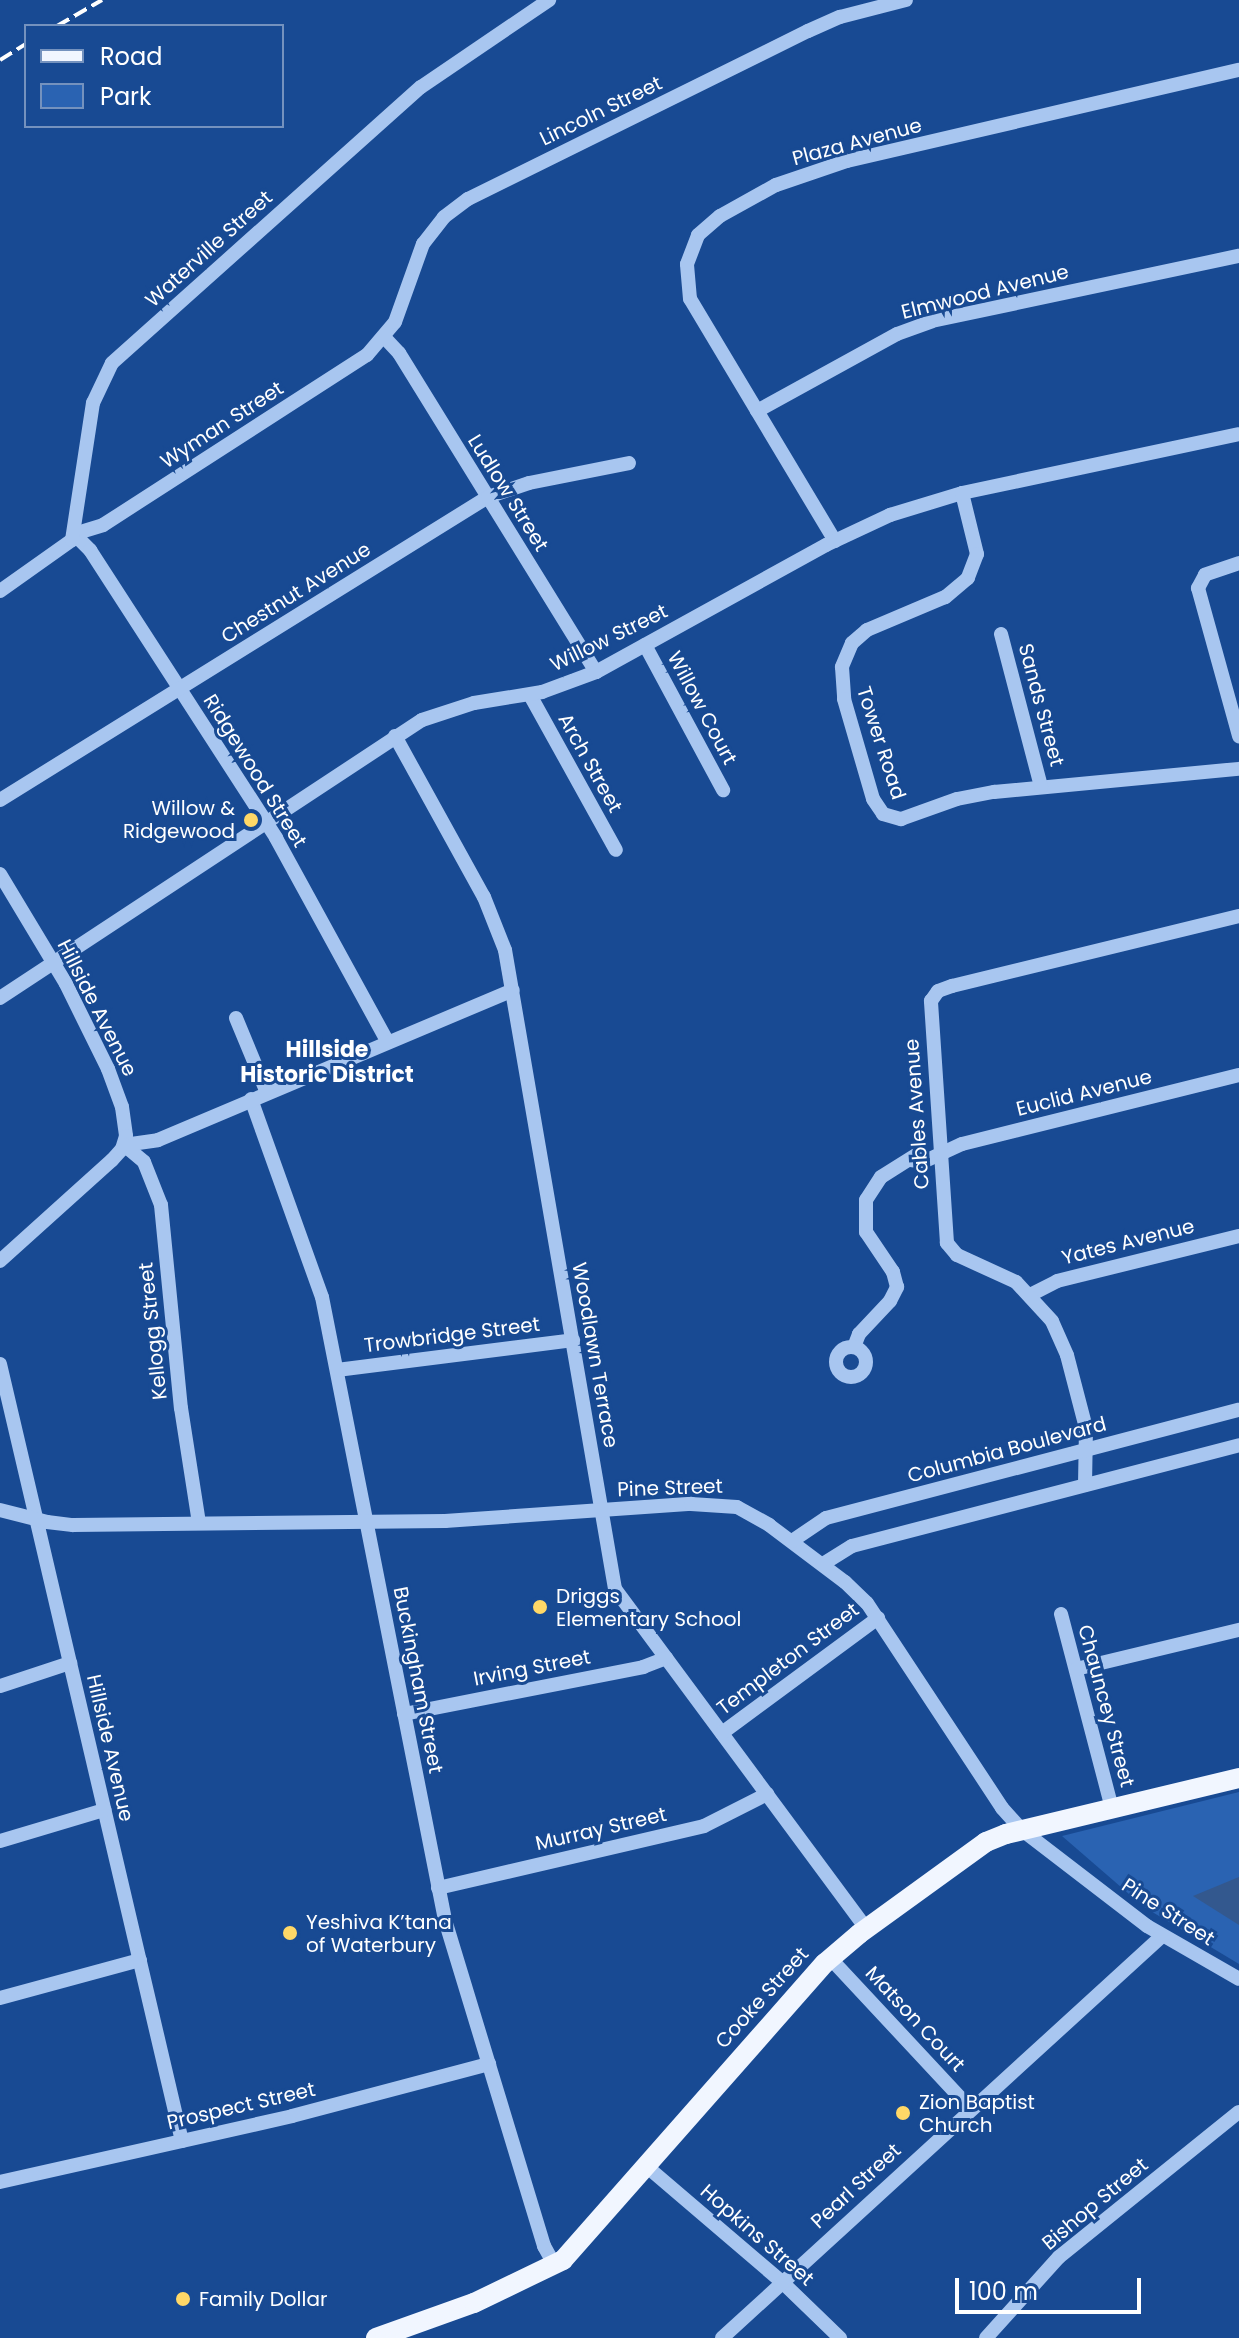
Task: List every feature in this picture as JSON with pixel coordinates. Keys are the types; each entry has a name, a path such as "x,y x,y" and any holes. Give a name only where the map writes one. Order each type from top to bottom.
{"main road":[{"name":"Cooke Street","path":"376,2338 406,2333 555,2266 578,2245 645,2165 830,1958 866,1928 986,1842 1022,1830 1239,1778"}],"street":[{"name":"Waterville Street","path":"74,534 93,403 112,363 421,87 549,0"},
{"name":"Lincoln Street","path":"384,337 395,322 423,244 444,217 468,199 808,31 840,17 906,0"},
{"name":"Plaza Avenue","path":"835,541 690,299 687,264 698,235 720,216 776,185 847,161 1239,70"},
{"name":"Elmwood Avenue","path":"757,411 897,334 932,321 1239,256"},
{"name":"Wyman Street","path":"74,534 103,525 361,360 384,337"},
{"name":"Ludlow Street","path":"384,337 399,353 596,672"},
{"name":"Willow Street","path":"0,998 395,736 440,713 474,703 530,695 596,672 835,541 890,515 962,493 1239,434"},
{"name":"Chestnut Avenue","path":"0,800 488,497 529,483 629,463"},
{"name":"Tower Road","path":"962,493 977,549 972,571 950,594 877,624 858,638 842,667 844,699 873,799 888,818 905,818 970,796 1239,769"},
{"path":"0,591 64,549 74,534"},
{"name":"Ridgewood Street","path":"74,534 90,550 265,822 387,1041"},
{"path":"1239,563 1210,573 1198,584 1239,736"},
{"name":"Sands Street","path":"1001,634 1041,787"},
{"name":"Willow Court","path":"645,645 723,790"},
{"name":"Arch Street","path":"530,695 616,850"},
{"name":"Woodlawn Terrace","path":"395,736 490,908 505,950 615,1589 866,1928"},
{"name":"Hillside Avenue","path":"0,874 54,964 112,1079 125,1124 124,1145"},
{"name":"Cables Avenue","path":"1085,1485 1086,1428 1062,1343 1052,1321 1030,1295 1006,1276 957,1255 949,1247 930,1012 935,993 1239,916"},
{"path":"0,1261 60,1210 124,1145 158,1140 513,990"},
{"path":"236,1018 267,1093"},
{"name":"Euclid Avenue","path":"854,1347 861,1330 890,1301 897,1287 893,1272 866,1232 866,1200 881,1177 928,1150 939,1151 1239,1075"},
{"name":"Buckingham Street","path":"251,1099 319,1287 438,1888 544,2246 555,2266"},
{"name":"Kellogg Street","path":"124,1145 144,1162 161,1205 181,1408 199,1523"},
{"name":"Yates Avenue","path":"1030,1295 1057,1281 1239,1236"},
{"name":"Trowbridge Street","path":"337,1370 573,1340"},
{"name":"Hillside Avenue","path":"0,1364 182,2141"},
{"name":"Columbia Boulevard","path":"792,1541 826,1518 1239,1410"},
{"path":"823,1564 852,1546 1239,1445"},
{"name":"Pine Street","path":"0,1510 62,1525 462,1520 728,1505 753,1514 823,1564 853,1589 878,1618 1002,1808 1022,1830 1162,1936 1239,1979"},
{"name":"Chauncey Street","path":"1061,1614 1112,1808"},
{"name":"Templeton Street","path":"722,1733 878,1618"},
{"path":"1076,1669 1239,1630"},
{"name":"Irving Street","path":"404,1714 643,1667 666,1658"},
{"path":"0,1686 70,1663"},
{"name":"Murray Street","path":"438,1888 704,1826 767,1794"},
{"path":"0,1841 104,1810"},
{"name":"Pearl Street","path":"722,2338 970,2108 1162,1936"},
{"name":"Matson Court","path":"830,1958 970,2108"},
{"path":"0,1998 140,1960"},
{"name":"Prospect Street","path":"0,2182 182,2141 489,2064"},
{"name":"Bishop Street","path":"986,2338 1059,2257 1239,2112"},
{"name":"Hopkins Street","path":"645,2165 782,2282 840,2338"}],"green space":[{"path":"1239,1792 1239,1964 1144,1907 1062,1836"}],"shaded area":[{"path":"1239,1877 1239,1925 1193,1896"}],"railway":[{"path":"60,24 102,0"},
{"path":"0,60 24,45"}],"place":[{"name":"Willow & Ridgewood","path":"251,820"},
{"name":"Driggs Elementary School","path":"540,1607"},
{"name":"Yeshiva K’tana of Waterbury","path":"290,1933"},
{"name":"Zion Baptist Church","path":"903,2113"},
{"name":"Family Dollar","path":"183,2299"}],"district":[{"name":"Hillside Historic District","path":"327,1062"}]}
